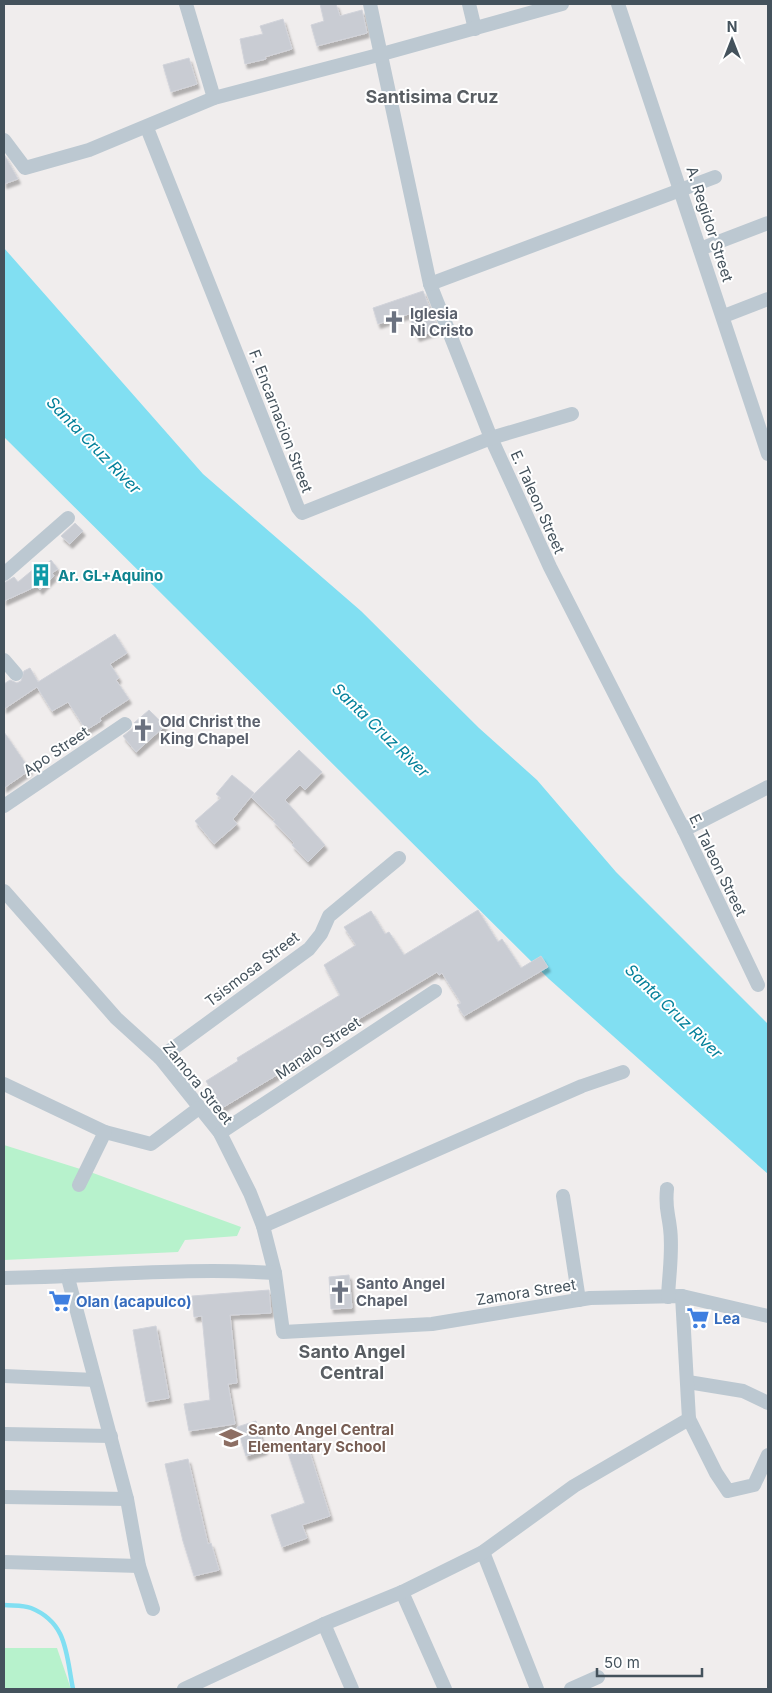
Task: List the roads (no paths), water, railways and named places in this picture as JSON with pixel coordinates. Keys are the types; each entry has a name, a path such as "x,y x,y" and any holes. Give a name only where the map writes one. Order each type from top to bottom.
{"street":[{"path":"186,4 214,98"},
{"name":"E. Taleon Street","path":"370,4 430,284 491,438 550,567 684,830 758,985"},
{"path":"469,4 475,29"},
{"path":"4,140 25,168 89,150 147,128 214,98 475,29 561,4"},
{"name":"A. Regidor Street","path":"618,4 682,189 768,454"},
{"name":"F. Encarnacion Street","path":"147,128 298,508 302,513 491,438 572,414"},
{"path":"430,284 715,177"},
{"path":"700,249 768,223"},
{"path":"724,316 768,299"},
{"path":"4,574 68,518"},
{"path":"4,660 16,674"},
{"name":"Apo Street","path":"4,806 125,724"},
{"path":"684,830 768,788"},
{"name":"Tsismosa Street","path":"160,1058 309,949 321,934 329,916 399,858"},
{"name":"Zamora Street","path":"4,891 116,1018 160,1058 220,1133 250,1193 263,1226 275,1273 284,1332 432,1324 580,1300 682,1296 768,1316"},
{"name":"Manalo Street","path":"220,1133 435,991"},
{"path":"263,1226 582,1086 623,1072"},
{"path":"4,1084 105,1132 151,1144 199,1108"},
{"path":"79,1184 105,1132"},
{"path":"667,1189 666,1212 671,1241 668,1297"},
{"path":"563,1196 580,1300"},
{"path":"4,1278 68,1278 146,1273 275,1273"},
{"path":"68,1278 127,1500 139,1566 153,1609"},
{"path":"682,1296 689,1419 716,1473 728,1491 754,1485 768,1455"},
{"path":"4,1376 94,1380"},
{"path":"688,1382 744,1391 768,1403"},
{"path":"184,1689 324,1624 402,1592 483,1552 574,1486 689,1419"},
{"path":"4,1434 111,1436"},
{"path":"4,1497 127,1500"},
{"path":"483,1552 537,1689"},
{"path":"4,1562 139,1566"},
{"path":"402,1592 445,1689"},
{"path":"324,1624 349,1688"},
{"path":"571,1689 598,1677"}],"water":[{"name":"Santa Cruz River","path":"4,248 203,474 361,611 479,728 537,780 616,872 768,1024 768,1174 549,979 4,437"}],"waterway":[{"path":"4,1605 31,1608 43,1614 52,1622 59,1631 63,1641 73,1689"}],"place":[{"name":"Iglesia Ni Cristo","path":"394,322"},
{"name":"Ar. GL+Aquino","path":"41,575"},
{"name":"Old Christ the King Chapel","path":"143,730"},
{"name":"Santo Angel Chapel","path":"340,1292"},
{"name":"Olan (acapulco)","path":"60,1301"},
{"name":"Lea","path":"698,1318"},
{"name":"Santo Angel Central Elementary School","path":"231,1438"}],"district":[{"name":"Santisima Cruz","path":"432,96"},
{"name":"Santo Angel Central","path":"352,1361"}]}
